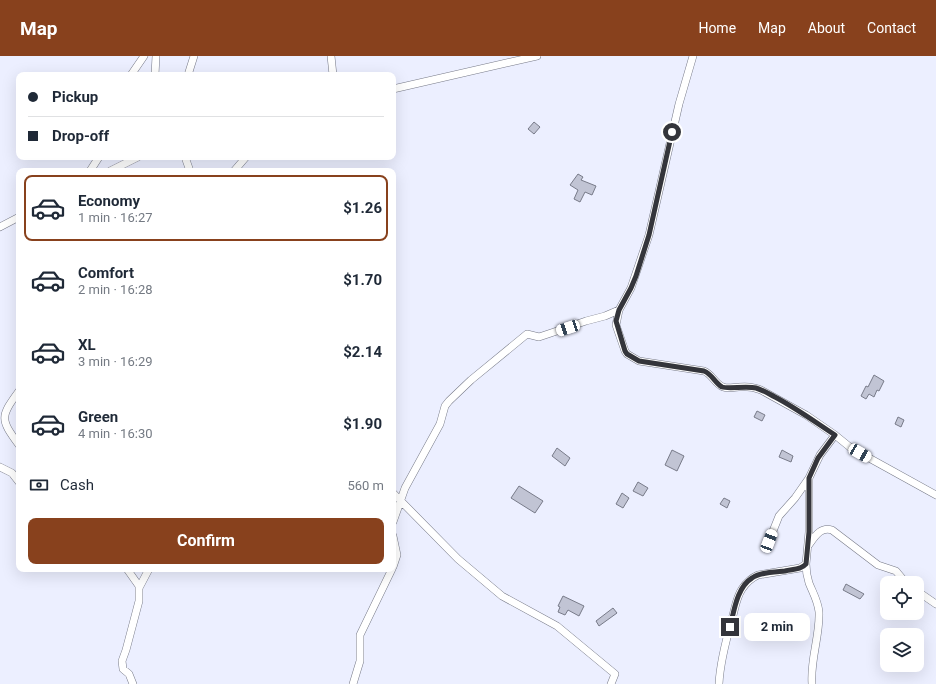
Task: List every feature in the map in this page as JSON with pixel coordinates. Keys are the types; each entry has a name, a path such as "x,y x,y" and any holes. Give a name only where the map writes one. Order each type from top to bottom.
{"street":[{"path":"133,72 144,56"},
{"path":"155,72 156,56"},
{"path":"189,72 194,56"},
{"path":"330,56 333,72"},
{"path":"396,89 537,56"},
{"path":"693,56 679,104 649,235 631,288 619,310 616,321 625,351 634,359 704,371 711,375 720,385 726,388 739,386 761,390 789,404 860,453 936,496"},
{"path":"116,168 132,160"},
{"path":"237,168 243,160"},
{"path":"0,227 16,219"},
{"path":"396,513 409,481 440,424 445,406 448,401 471,380 527,334 539,337 605,316 619,310"},
{"path":"16,396 6,409 3,419 5,426 16,441"},
{"path":"769,541 779,516 795,498 809,478 818,458 835,435"},
{"path":"0,467 12,473 16,478"},
{"path":"809,478 808,546 806,564 808,579 817,599 819,614 812,684"},
{"path":"396,496 458,559 502,596 558,626 615,674 611,684"},
{"path":"808,546 822,530 826,528 832,530 878,564 896,571 900,576"},
{"path":"719,684 728,636 736,603 741,591 752,578 800,568 806,564"},
{"path":"129,572 140,586"},
{"path":"133,684 129,674 123,669 122,661 139,601 140,586 147,572"},
{"path":"353,684 360,661 360,635 390,572"},
{"path":"924,596 936,604"}],"building":[{"path":"534,122 540,127 534,134 528,129"},
{"path":"578,174 583,177 581,180 596,186 592,195 585,192 580,202 574,199 578,190 570,185"},
{"path":"874,375 884,381 874,397 869,394 866,399 861,396 866,386 868,387"},
{"path":"757,411 765,415 762,421 754,417"},
{"path":"898,417 904,420 901,427 895,424"},
{"path":"557,448 570,458 565,466 552,456"},
{"path":"672,450 684,456 677,471 665,465"},
{"path":"782,450 793,456 791,462 779,457"},
{"path":"638,482 648,488 643,496 633,491"},
{"path":"519,486 543,501 535,513 511,498"},
{"path":"622,493 629,498 623,508 616,504"},
{"path":"724,498 730,501 727,508 720,504"},
{"path":"846,584 864,594 860,599 843,590"},
{"path":"563,596 584,606 579,616 568,610 565,615 558,612 560,607 558,606"},
{"path":"613,608 617,613 599,626 596,621"}],"route":[{"path":"672,132 654,219 636,276 619,310 616,321 625,351 627,354 639,361 707,372 720,385 726,388 739,386 761,390 789,404 835,435 818,458 809,478 809,532 806,564 800,568 752,578 741,591 736,603 730,627"}]}
